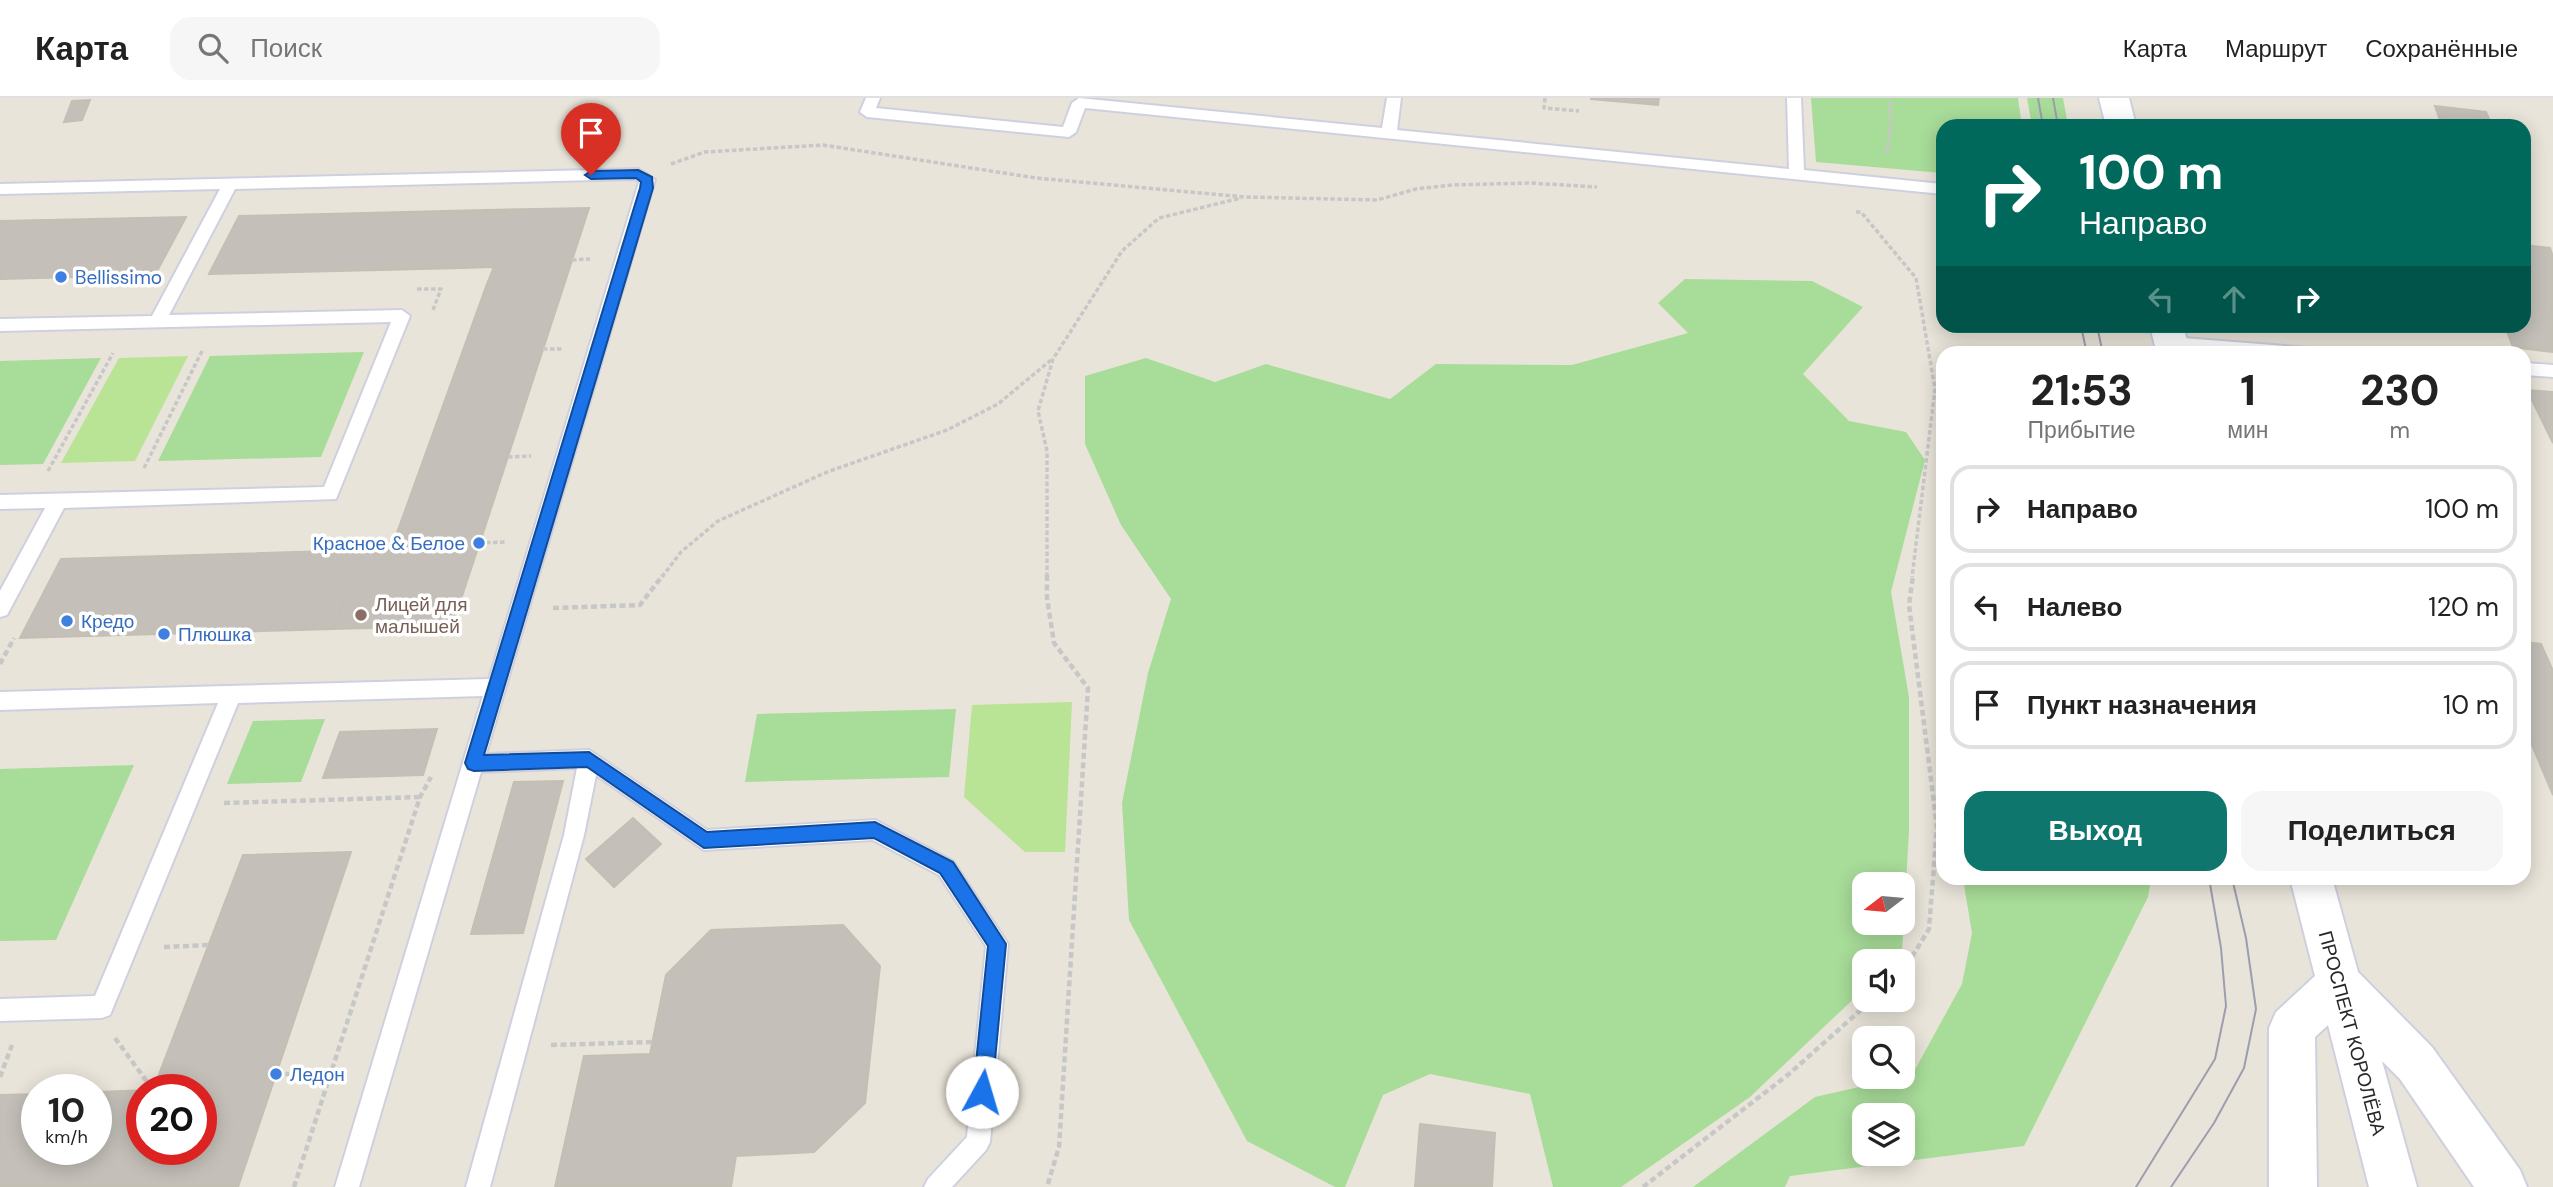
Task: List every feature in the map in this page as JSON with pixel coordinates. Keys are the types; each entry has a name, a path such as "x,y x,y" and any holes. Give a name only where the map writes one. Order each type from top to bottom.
{"main road":[{"path":"2114,98 2118,119"},
{"name":"ПРОСПЕКТ КОРОЛЁВА","path":"2313,885 2393,1187"},
{"path":"2293,1187 2292,1028 2339,984 2416,1063 2503,1187"}],"lane":[{"path":"873,98 867,112 1069,132 1079,103 1936,188"},
{"path":"1388,134 1394,98"},
{"path":"1794,98 1797,174"},
{"path":"0,189 638,174 647,180 347,1187"},
{"path":"157,322 230,184"},
{"path":"0,326 402,316 330,494 0,502"},
{"path":"2171,341 2224,346"},
{"path":"2531,369 2553,371"},
{"path":"0,609 58,501"},
{"path":"0,701 497,687"},
{"path":"0,1010 102,1007 232,694"},
{"path":"474,763 589,759 704,840 875,830 946,868 997,944 978,1142 936,1187"},
{"path":"478,1187 575,835 589,759"}],"path":[{"path":"1545,98 1544,108 1579,111"},
{"path":"647,180 672,164 705,152 823,145 1036,178 1245,197 1377,200 1416,189 1451,185 1531,183 1597,187"},
{"path":"1046,1187 1059,1147 1088,688 1054,643 1047,598 1047,451 1038,411 1053,359 1122,251 1159,218 1245,197"},
{"path":"1848,211 1861,212 1916,278 1935,389 1909,605 1936,819"},
{"path":"415,289 441,289 431,314"},
{"path":"128,499 218,320"},
{"path":"31,502 129,322"},
{"path":"520,609 640,606 681,552 718,521 827,471 947,430 998,404 1053,359"},
{"path":"294,1187 420,797 433,775"},
{"path":"188,804 463,796"},
{"path":"1915,952 1929,929 1936,840"},
{"path":"161,947 209,945"},
{"path":"1643,1187 1789,1074 1858,1012"},
{"path":"115,1038 141,1074"},
{"path":"0,1077 14,1041"},
{"path":"515,1047 653,1042"},
{"path":"276,1074 331,1074"}],"green space":[{"path":"1811,98 2018,98 2021,119 1936,119 1936,172 1816,162"},
{"path":"2027,98 2063,98 2067,119 2031,119"},
{"path":"1685,279 1812,281 1863,307 1803,374 1849,421 1906,432 1925,460 1891,592 1909,697 1907,872 1852,872 1852,935 1903,935 1902,949 1852,949 1852,1000 1750,1097 1621,1187 1553,1187 1530,1094 1430,1074 1383,1095 1345,1187 1335,1187 1247,1141 1129,920 1122,803 1148,673 1171,599 1121,525 1085,444 1085,376 1146,358 1215,382 1266,364 1390,399 1436,364 1572,365 1688,333 1658,303"},
{"path":"364,352 321,457 158,461 210,356"},
{"path":"188,356 135,461 61,463 119,358"},
{"path":"101,358 43,464 0,465 0,361"},
{"path":"1072,702 1065,852 1025,852 964,797 972,705"},
{"path":"956,709 949,777 745,782 757,714"},
{"path":"325,719 301,782 227,784 253,721"},
{"path":"134,765 56,940 0,941 0,769"},
{"path":"1964,885 2150,885 2148,897 2024,1146 1915,1160 1915,1103 1852,1103 1852,1166 1868,1166 1790,1176 1785,1187 1693,1187 1815,1097 1852,1089 1915,1089 1915,1070 1962,984 1972,933"}],"building":[{"path":"1591,98 1659,98 1658,105"},
{"path":"90,100 82,120 64,122 72,101"},
{"path":"2435,106 2486,112 2489,119 2440,119"},
{"path":"589,208 565,282 487,284 494,267 463,268 485,210"},
{"path":"485,210 463,268 209,274 239,216"},
{"path":"186,217 155,275 0,279 0,221"},
{"path":"2531,246 2550,248 2553,257 2553,352 2531,349 2531,346 2513,346 2508,333 2531,333"},
{"path":"565,282 485,527 398,530 487,284"},
{"path":"2531,390 2553,392 2553,443 2531,398"},
{"path":"485,527 452,626 333,629 363,550 390,550 398,530"},
{"path":"363,550 333,629 20,638 61,559"},
{"path":"2531,643 2541,644 2553,671 2553,795 2531,743"},
{"path":"437,729 423,775 323,778 340,732"},
{"path":"563,781 523,933 471,934 514,782"},
{"path":"633,818 661,844 614,887 586,859"},
{"path":"351,852 238,1187 0,1187 0,1095 21,1094 21,1165 112,1165 112,1091 126,1091 126,1165 217,1165 217,1074 159,1074 243,855"},
{"path":"843,925 880,966 865,1103 814,1152 736,1156 731,1187 555,1187 584,1056 650,1054 666,975 711,930"},
{"path":"1420,1124 1495,1133 1492,1187 1415,1187"}],"tram line":[{"path":"2038,98 2042,119"},
{"path":"2053,98 2057,119"},
{"path":"2082,333 2085,346"},
{"path":"2098,333 2101,346"},
{"path":"2136,1187 2215,1059 2226,1006 2221,948 2210,885"},
{"path":"2171,1187 2214,1123 2244,1068 2256,1009 2246,938 2234,885"}],"place":[{"name":"Bellissimo","path":"61,277"},
{"name":"Красное & Белое","path":"479,543"},
{"name":"Лицей для малышей","path":"361,615"},
{"name":"Кредо","path":"67,621"},
{"name":"Плюшка","path":"164,634"},
{"name":"Ледон","path":"276,1074"}],"route":[{"path":"591,175 638,174 647,180 646,188 474,763 589,759 704,840 875,830 946,868 997,944 982,1092"}]}
